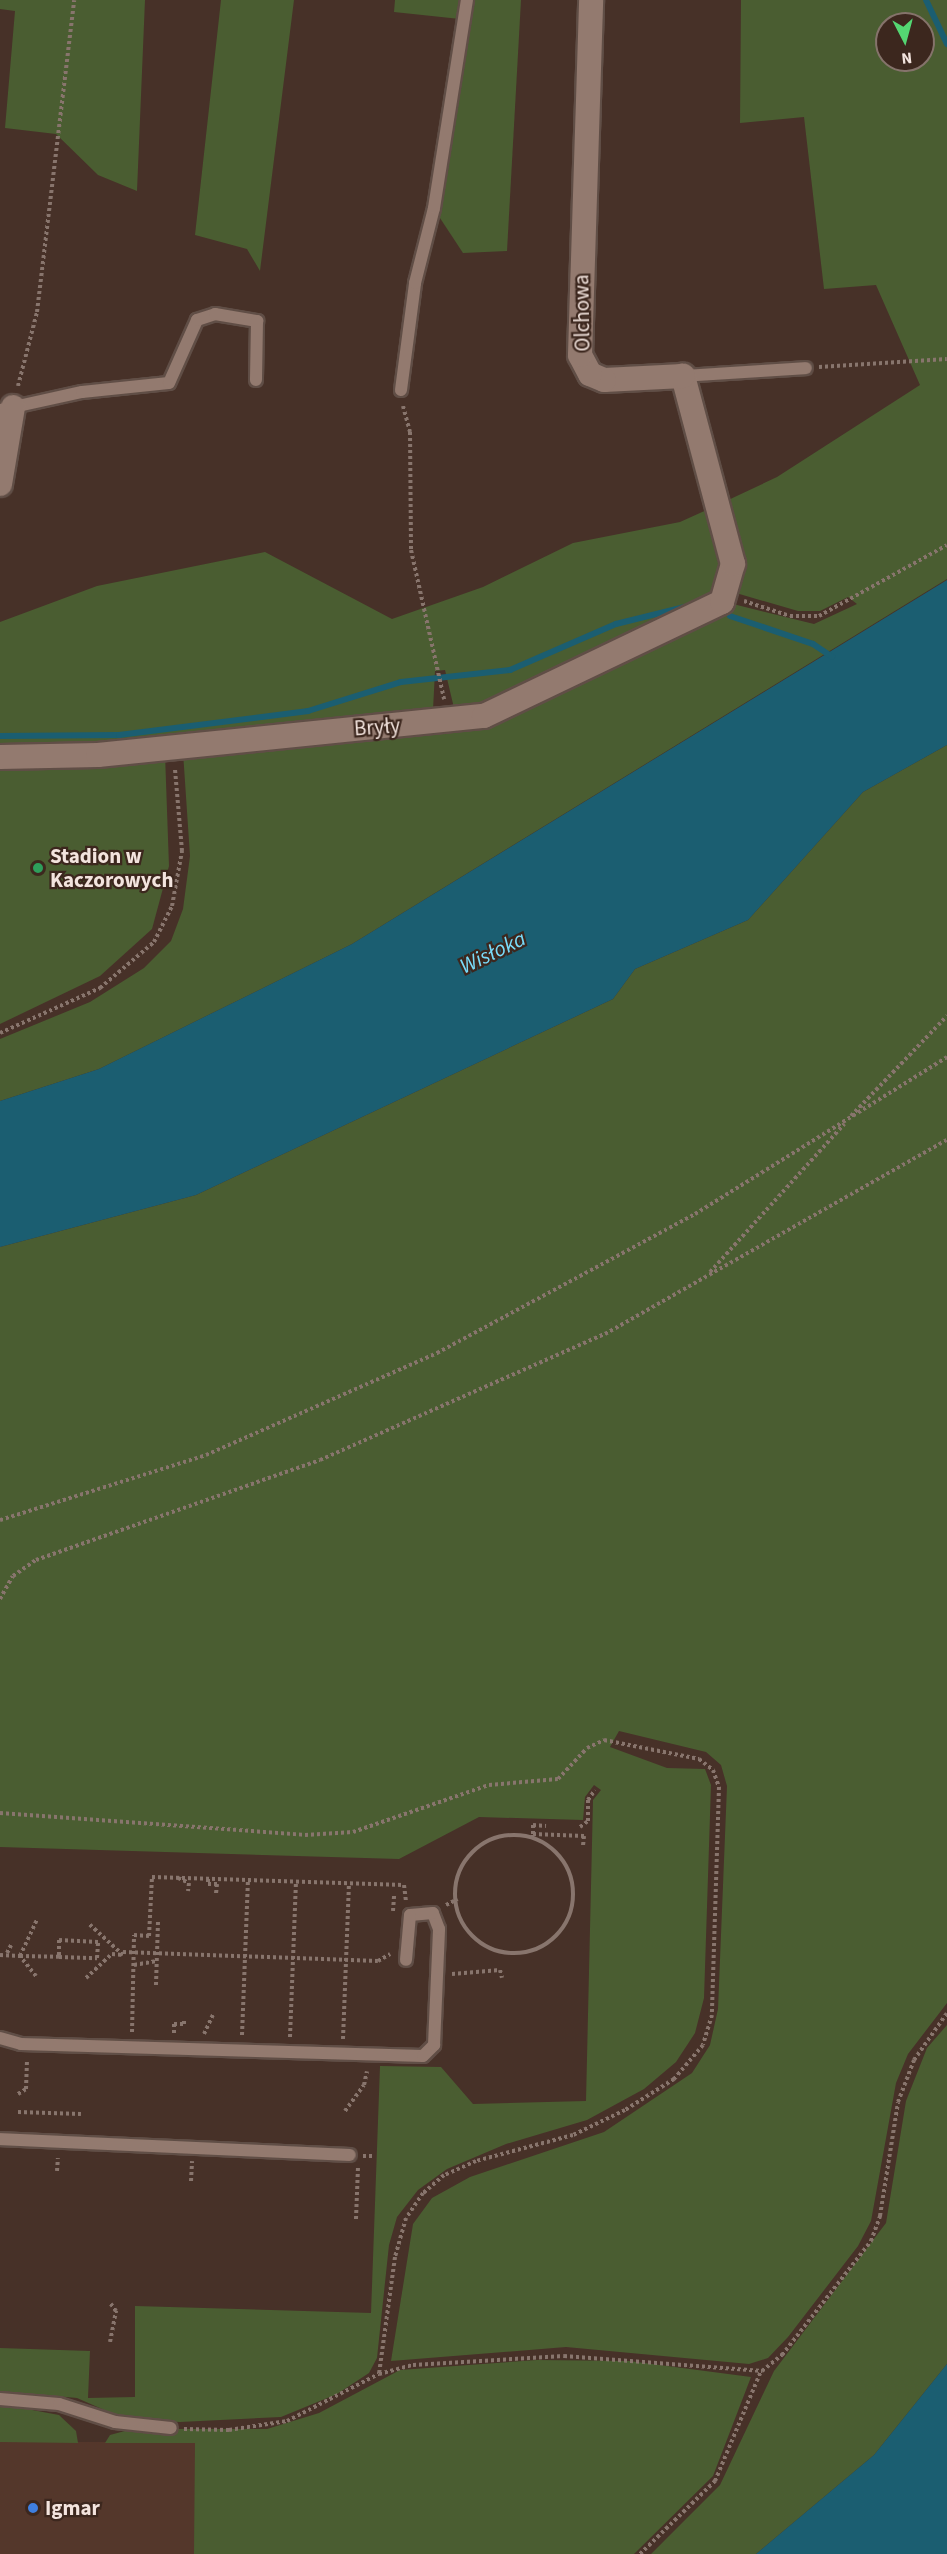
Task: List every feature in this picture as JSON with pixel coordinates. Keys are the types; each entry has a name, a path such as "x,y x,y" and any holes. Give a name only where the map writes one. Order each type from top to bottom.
{"street":[{"name":"Olchowa","path":"591,0 580,355 590,374 604,380 683,376"},
{"path":"683,376 733,564 726,596"},
{"path":"0,484 6,409"},
{"name":"Bryły","path":"0,757 173,747 484,716 705,613 726,596"}],"lane":[{"path":"401,390 415,283 434,208 467,0"},
{"path":"6,409 169,383 197,320 215,314 257,321 256,380"},
{"path":"683,376 806,368"},
{"path":"1,2040 418,2057 432,2050 439,1929 433,1912 410,1915 406,1960"},
{"path":"0,2139 355,2156"},
{"path":"0,2399 69,2406 115,2422 171,2428"}],"path":[{"path":"6,409 37,312 75,0"},
{"path":"806,368 947,359"},
{"path":"401,390 410,432 411,550 440,664 442,685"},
{"path":"726,596 790,616 819,616 947,545"},
{"path":"0,1033 100,988 133,964 165,925 182,851 173,747"},
{"path":"708,1275 848,1119 947,1016"},
{"path":"0,1520 206,1455 437,1353 695,1214 947,1058"},
{"path":"0,1599 13,1576 36,1560 309,1464 473,1395 605,1334 947,1140"},
{"path":"0,1813 305,1835 364,1828 489,1785 558,1779 587,1748 604,1740 699,1759 713,1770 719,1787 712,2015 703,2045 674,2079 625,2110 573,2135 476,2161 444,2175 423,2193 406,2218 395,2258 379,2374"},
{"path":"583,1846 582,1827 596,1790"},
{"path":"532,1836 533,1825 546,1826"},
{"path":"532,1836 555,1851 572,1881 570,1915 548,1942 516,1953 490,1948 464,1925 457,1900 460,1872 477,1849 503,1836 532,1836 584,1836"},
{"path":"149,1936 152,1877 404,1885 404,1898"},
{"path":"178,1878 189,1883 188,1891"},
{"path":"208,1879 208,1884 217,1884 216,1894"},
{"path":"243,2028 248,1880"},
{"path":"290,2029 296,1882"},
{"path":"343,2032 349,1884"},
{"path":"448,1904 457,1900"},
{"path":"20,1956 37,1920"},
{"path":"156,1984 158,1922"},
{"path":"88,1923 112,1949 123,1952 378,1961 390,1954"},
{"path":"131,2041 134,1935 157,1937"},
{"path":"1,1955 20,1956 97,1958 98,1942 59,1940 59,1957"},
{"path":"1,1955 11,1953 11,1945"},
{"path":"86,1978 112,1954 123,1952"},
{"path":"20,1956 36,1976"},
{"path":"134,1966 156,1961"},
{"path":"445,1974 500,1970 502,1978"},
{"path":"640,2554 715,2481 762,2371 782,2355 871,2241 880,2216 898,2102 914,2060 947,2013"},
{"path":"207,2025 213,2015"},
{"path":"174,2024 180,2024 184,2018"},
{"path":"345,2111 364,2085 369,2055"},
{"path":"18,2094 26,2089 27,2070"},
{"path":"18,2112 81,2114"},
{"path":"57,2171 58,2152"},
{"path":"355,2156 356,2219"},
{"path":"191,2181 192,2157"},
{"path":"110,2342 116,2311 111,2304"},
{"path":"171,2428 229,2430 287,2421 379,2374 412,2365 564,2356 762,2371"}],"shaded area":[{"path":"0,2442 195,2442 195,2554 0,2554"}],"green space":[{"path":"0,0 145,0 137,191 98,175 56,134 5,128 15,11 0,9"},
{"path":"221,0 294,0 260,271 247,249 195,235"},
{"path":"395,0 463,0 460,19 394,12"},
{"path":"471,0 521,0 507,251 463,253 438,215"},
{"path":"741,0 947,0 947,579 352,944 99,1069 0,1101 0,1039 90,1002 144,968 171,941 183,909 190,856 183,752 471,730 729,603 814,624 857,604 848,597 820,611 798,611 736,593 724,502 777,477 920,385 876,285 824,289 804,117 740,123"},
{"path":"711,508 723,558 717,596 473,712 454,708 445,670 435,671 433,710 82,749 0,749 0,622 97,586 265,552 392,619 483,587 573,543 680,522"},
{"path":"947,745 947,2003 908,2054 896,2083 871,2221 858,2246 788,2337 768,2358 749,2364 566,2347 391,2361 413,2224 432,2198 470,2177 604,2132 692,2073 710,2045 718,2009 727,1786 721,1765 706,1752 619,1731 610,1747 667,1768 705,1769 711,1785 704,1998 695,2033 676,2062 644,2089 587,2120 506,2144 447,2169 418,2190 397,2217 389,2245 377,2358 369,2373 337,2394 281,2417 180,2422 127,2420 77,2398 0,2391 0,2348 90,2351 88,2398 135,2397 135,2306 371,2313 380,2066 441,2067 473,2104 586,2101 593,1800 601,1790 594,1785 585,1797 583,1820 479,1817 399,1859 0,1847 0,1247 196,1195 613,999 635,969 748,920 863,792"},
{"path":"165,754 169,866 152,929 100,976 0,1024 0,761"},
{"path":"947,2025 947,2364 874,2455 756,2554 651,2554 720,2485 774,2371 886,2223 906,2101 927,2048"},
{"path":"537,2360 629,2361 751,2377 713,2476 634,2554 194,2554 195,2443 105,2443 110,2435 132,2429 267,2429 319,2413 400,2370"},
{"path":"0,2404 59,2415 76,2431 78,2443 0,2442"}],"water":[{"name":"Wisłoka","path":"947,580 947,745 863,792 748,920 635,969 613,999 196,1195 0,1247 0,1101 99,1069 352,944"},
{"path":"947,2364 947,2554 756,2554 874,2455"}],"waterway":[{"path":"926,0 947,44"},
{"path":"0,736 119,735 308,711 401,682 510,670 616,624 688,606"},
{"path":"730,616 813,644 832,657"}],"place":[{"name":"Stadion w Kaczorowych","path":"38,868"},
{"name":"Igmar","path":"33,2508"}]}
